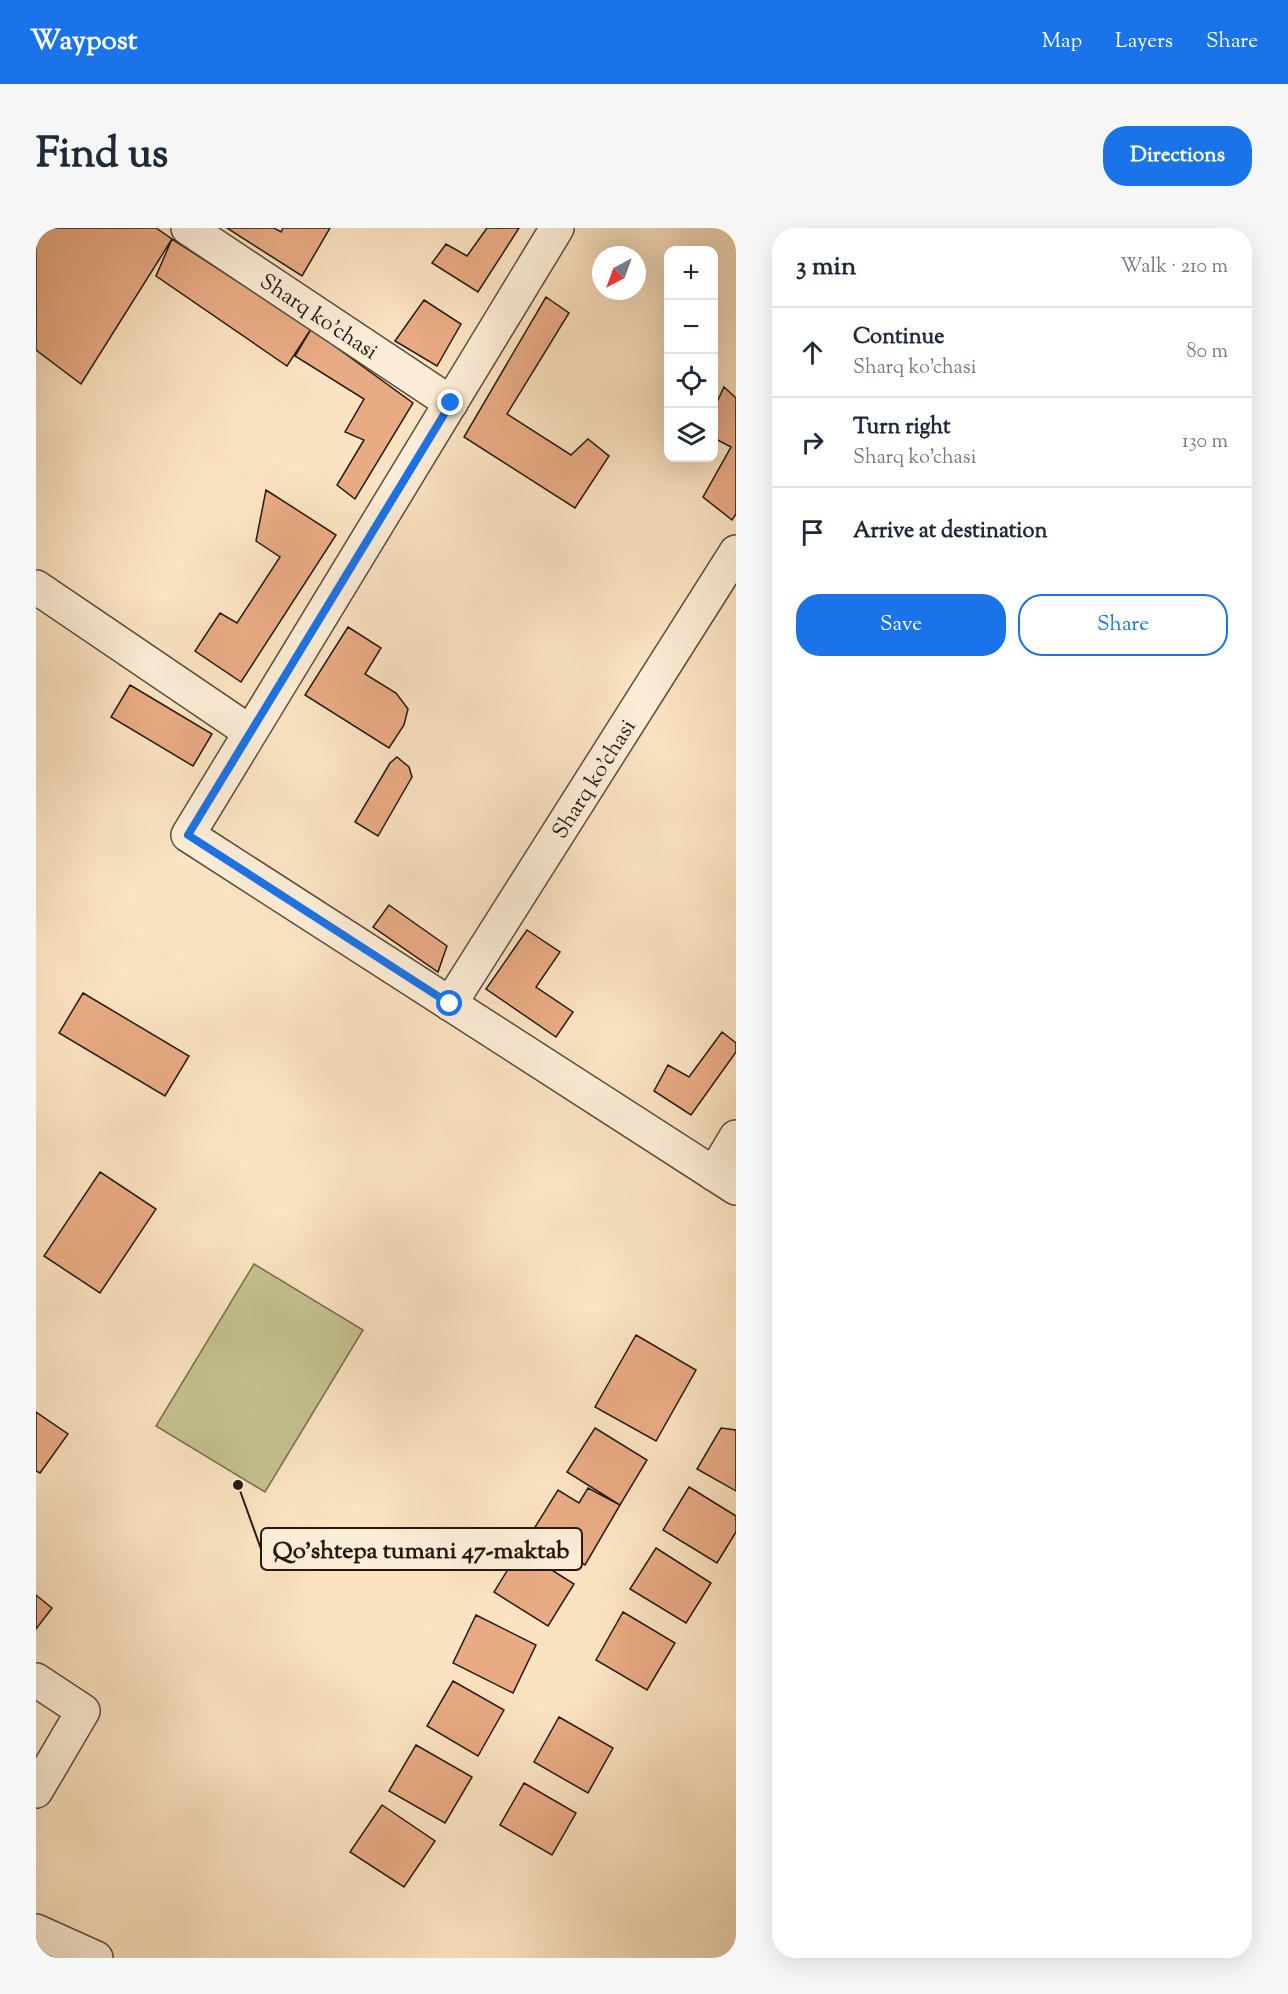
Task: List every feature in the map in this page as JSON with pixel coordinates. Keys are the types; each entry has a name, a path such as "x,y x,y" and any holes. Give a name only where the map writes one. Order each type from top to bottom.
{"street":[{"name":"Sharq ko'chasi","path":"188,228 451,403"},
{"path":"557,228 188,835 725,1181 736,1137"},
{"name":"Sharq ko'chasi","path":"450,1004 736,552"},
{"path":"36,587 250,732"},
{"path":"36,1680 83,1711 36,1791"},
{"path":"36,1931 96,1958"}],"shaded area":[{"path":"254,1264 363,1330 265,1492 156,1426"}],"building":[{"path":"36,228 156,228 172,239 81,384 36,350"},
{"path":"227,228 274,228 281,232 283,228 330,228 302,276"},
{"path":"487,228 519,228 478,292 432,263 446,244 467,256"},
{"path":"172,239 311,329 287,366 156,276"},
{"path":"546,297 569,313 507,414 571,455 588,439 609,456 575,508 464,437"},
{"path":"424,300 461,324 437,366 395,341"},
{"path":"311,329 413,403 355,499 337,485 364,440 345,432 364,399 295,356"},
{"path":"724,387 736,398 736,514 732,520 703,497 731,447 718,440 718,400"},
{"path":"266,490 336,535 241,682 195,651 220,613 237,623 280,557 256,541"},
{"path":"348,627 381,648 365,674 396,693 408,709 404,725 389,748 305,695"},
{"path":"130,685 212,734 193,766 111,717"},
{"path":"397,757 409,767 412,777 378,836 355,822 390,763"},
{"path":"389,905 447,946 438,972 373,927"},
{"path":"527,930 560,952 536,987 573,1012 556,1037 486,989"},
{"path":"83,993 189,1056 165,1096 59,1033"},
{"path":"722,1032 736,1043 736,1052 691,1115 654,1091 668,1065 689,1077"},
{"path":"100,1172 156,1209 100,1293 44,1256"},
{"path":"636,1335 696,1370 656,1441 595,1407"},
{"path":"36,1412 68,1434 40,1473 36,1471"},
{"path":"595,1428 647,1460 620,1505 567,1472"},
{"path":"721,1428 736,1430 736,1491 697,1469"},
{"path":"689,1487 736,1516 736,1532 717,1563 663,1530"},
{"path":"588,1488 620,1505 585,1565 532,1532 558,1490 579,1503"},
{"path":"656,1548 711,1583 686,1623 630,1589"},
{"path":"520,1550 574,1584 548,1626 494,1592"},
{"path":"36,1595 52,1608 36,1629"},
{"path":"623,1612 675,1643 647,1690 596,1660"},
{"path":"476,1615 536,1645 513,1693 453,1663"},
{"path":"453,1681 504,1710 478,1756 427,1726"},
{"path":"559,1717 613,1748 588,1793 534,1762"},
{"path":"416,1745 472,1777 445,1823 389,1791"},
{"path":"524,1783 576,1813 552,1855 500,1825"},
{"path":"382,1805 435,1841 404,1887 350,1852"}],"place":[{"name":"Qo'shtepa tumani 47-maktab","path":"238,1485"}],"route":[{"path":"450,1004 188,835 451,403"}]}
